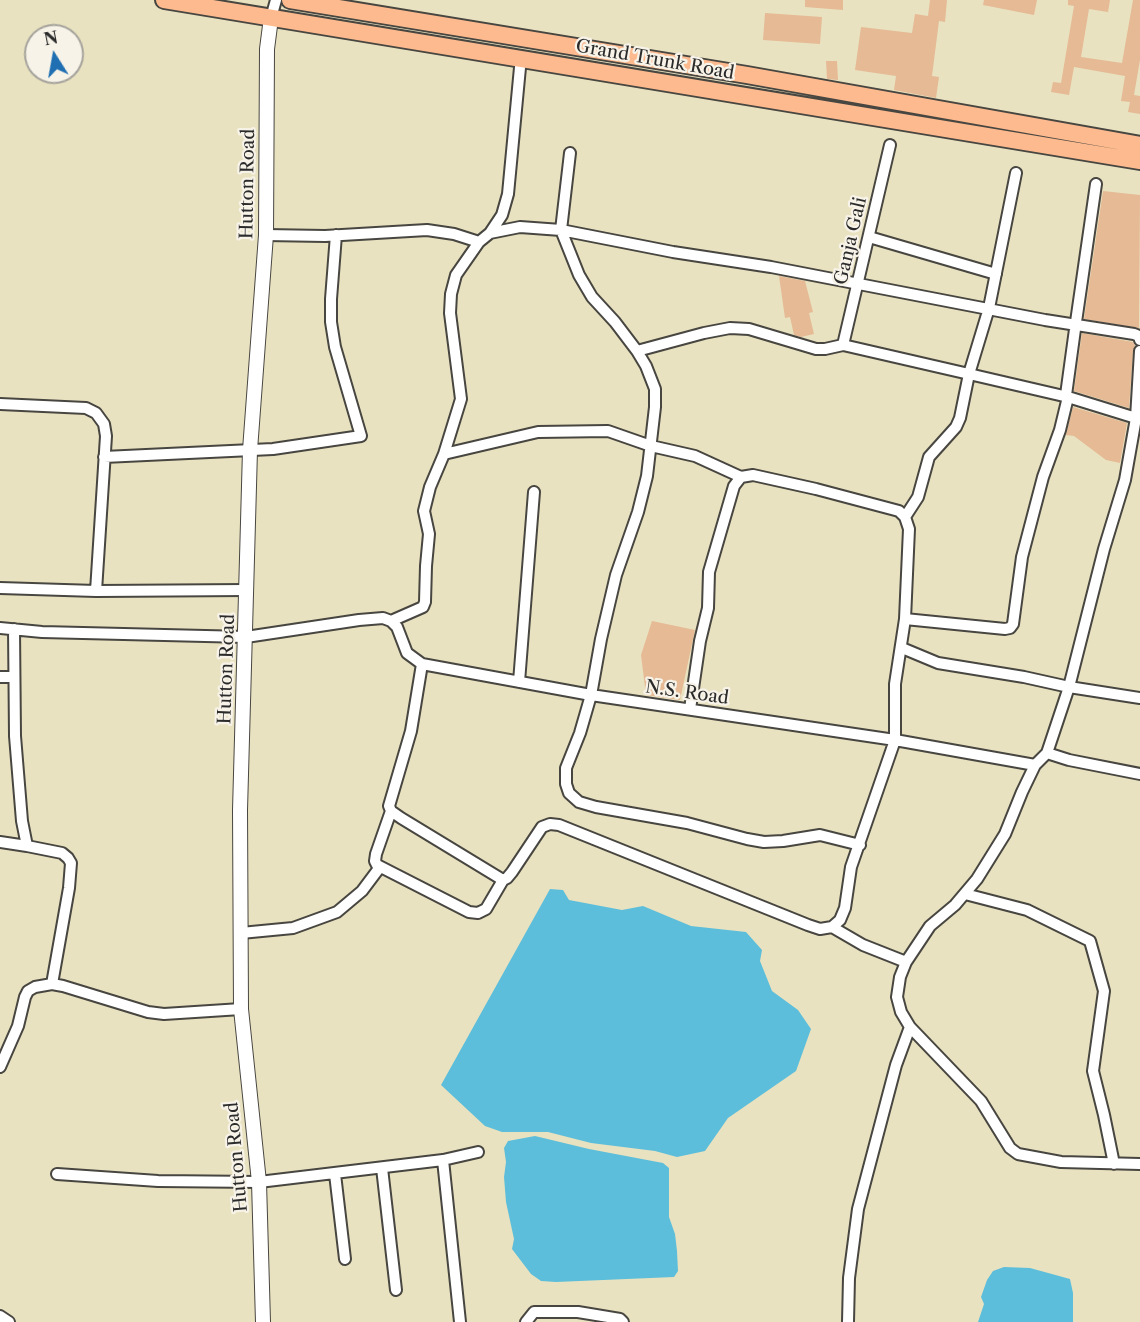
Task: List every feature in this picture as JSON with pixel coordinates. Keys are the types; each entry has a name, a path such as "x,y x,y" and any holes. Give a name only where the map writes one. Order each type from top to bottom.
{"main road":[{"name":"Grand Trunk Road","path":"164,0 1140,160"},
{"path":"290,0 316,2 758,77 1140,145"}],"street":[{"path":"271,18 276,0"},
{"name":"Hutton Road","path":"263,1322 259,1182 241,1009 240,810 250,450 266,235 267,49 271,18"},
{"path":"0,628 42,632 246,637 375,618 391,621 423,607 429,534 424,511 460,399 450,313 451,294 456,275 502,215 508,194 521,57"},
{"name":"Ganja Gali","path":"843,345 890,145"},
{"path":"570,153 561,230 579,274 592,297 637,351 655,389 651,446 638,512 616,575 591,695 580,733 566,768 566,784 569,793 579,802 596,807 687,823 755,841 783,841 820,834 860,845"},
{"path":"905,517 918,497 929,457 956,426 960,418 969,374 989,308 1016,172"},
{"path":"905,619 1005,629 1010,628 1013,624 1022,557 1043,477 1060,430 1068,397 1066,395 1096,184"},
{"path":"490,233 520,227 561,230 1134,334 1139,336 1140,340"},
{"path":"266,235 336,235 427,230 440,231 480,242"},
{"path":"104,457 250,450 308,445 361,436 335,347 331,322 336,235"},
{"path":"869,237 996,274"},
{"path":"637,351 704,333 730,328 749,328 816,349 843,345 1068,397 1136,418"},
{"path":"1140,351 1136,418 1125,480 1102,558 1070,687 1047,753 1035,765 1005,834 977,879 955,905 930,926 906,962 900,977 897,997 901,1012 910,1027 981,1101 1010,1148 1018,1154 1061,1162 1140,1164"},
{"path":"0,404 86,408 96,413 104,424 106,436 96,591"},
{"path":"391,621 397,627 407,653 422,664 411,731 391,797 389,806 391,811 375,861 380,867 469,912 478,914 486,909 502,880 512,872 542,827 550,824 559,825 819,929 832,927 840,920 845,908 851,867 895,740 896,684 905,619 909,529 905,517 892,508 816,489 753,475 741,477 695,456 651,446 608,431 538,432 444,454"},
{"path":"690,709 700,641 708,608 710,572 734,486 741,477"},
{"path":"519,682 534,492"},
{"path":"0,588 96,591 247,590"},
{"path":"14,629 16,756 22,821 27,846"},
{"path":"902,648 938,663 1024,676 1070,687 1140,698"},
{"name":"N.S. Road","path":"422,664 591,695 895,740 1035,765"},
{"path":"0,677 14,677"},
{"path":"1047,753 1069,760 1140,774"},
{"path":"391,811 502,880"},
{"path":"0,842 62,853 70,863 69,888 52,984"},
{"path":"241,933 293,928 337,912 362,891 380,867"},
{"path":"965,894 1028,909 1090,942 1104,991 1093,1071 1114,1164"},
{"path":"832,927 863,945 906,962"},
{"path":"0,1067 18,1026 25,997 28,991 35,987 52,984 148,1012 164,1014 241,1009"},
{"path":"848,1322 849,1278 858,1209 897,1065 910,1027"},
{"path":"57,1174 158,1181 259,1182 443,1160 478,1152"},
{"path":"443,1160 460,1322"},
{"path":"382,1168 396,1290"},
{"path":"335,1174 345,1259"},
{"path":"526,1322 534,1312 578,1312 623,1322"},
{"path":"0,1316 9,1322"}],"water":[{"path":"550,889 563,890 569,900 622,910 643,906 691,926 746,932 762,950 760,961 772,991 798,1010 811,1029 796,1071 728,1118 705,1151 677,1157 655,1151 591,1143 548,1132 502,1132 485,1126 441,1085"},
{"path":"535,1136 663,1163 669,1168 669,1217 675,1234 678,1271 674,1277 556,1282 541,1281 531,1274 512,1249 514,1239 506,1202 504,1148 508,1141"},
{"path":"1004,1267 1030,1268 1070,1279 1073,1293 1073,1322 978,1322 984,1304 981,1297 987,1280 993,1271"}],"building":[{"path":"805,0 843,0 843,10 805,7"},
{"path":"930,0 947,0 945,22 939,21 932,76 939,77 936,98 894,90 896,76 855,70 861,27 912,33 915,14 928,16"},
{"path":"984,0 1037,0 1034,15 983,5"},
{"path":"1068,0 1110,0 1108,12 1089,9 1081,57 1122,63 1133,0 1140,0 1140,60 1134,95 1140,96 1140,114 1128,112 1130,102 1121,101 1125,76 1074,67 1069,95 1051,92 1053,82 1061,83 1074,6 1068,5"},
{"path":"765,13 822,17 820,44 763,40"},
{"path":"826,61 837,61 838,80 827,79"},
{"path":"1103,191 1140,195 1139,328 1084,319"},
{"path":"779,276 805,281 813,312 809,313 814,334 801,337 794,335 790,317 785,318"},
{"path":"1082,333 1133,342 1135,346 1129,408 1074,391"},
{"path":"1073,407 1127,423 1120,463 1106,460 1074,436 1066,435"},
{"path":"652,621 695,630 680,700 646,695 641,655"}]}
